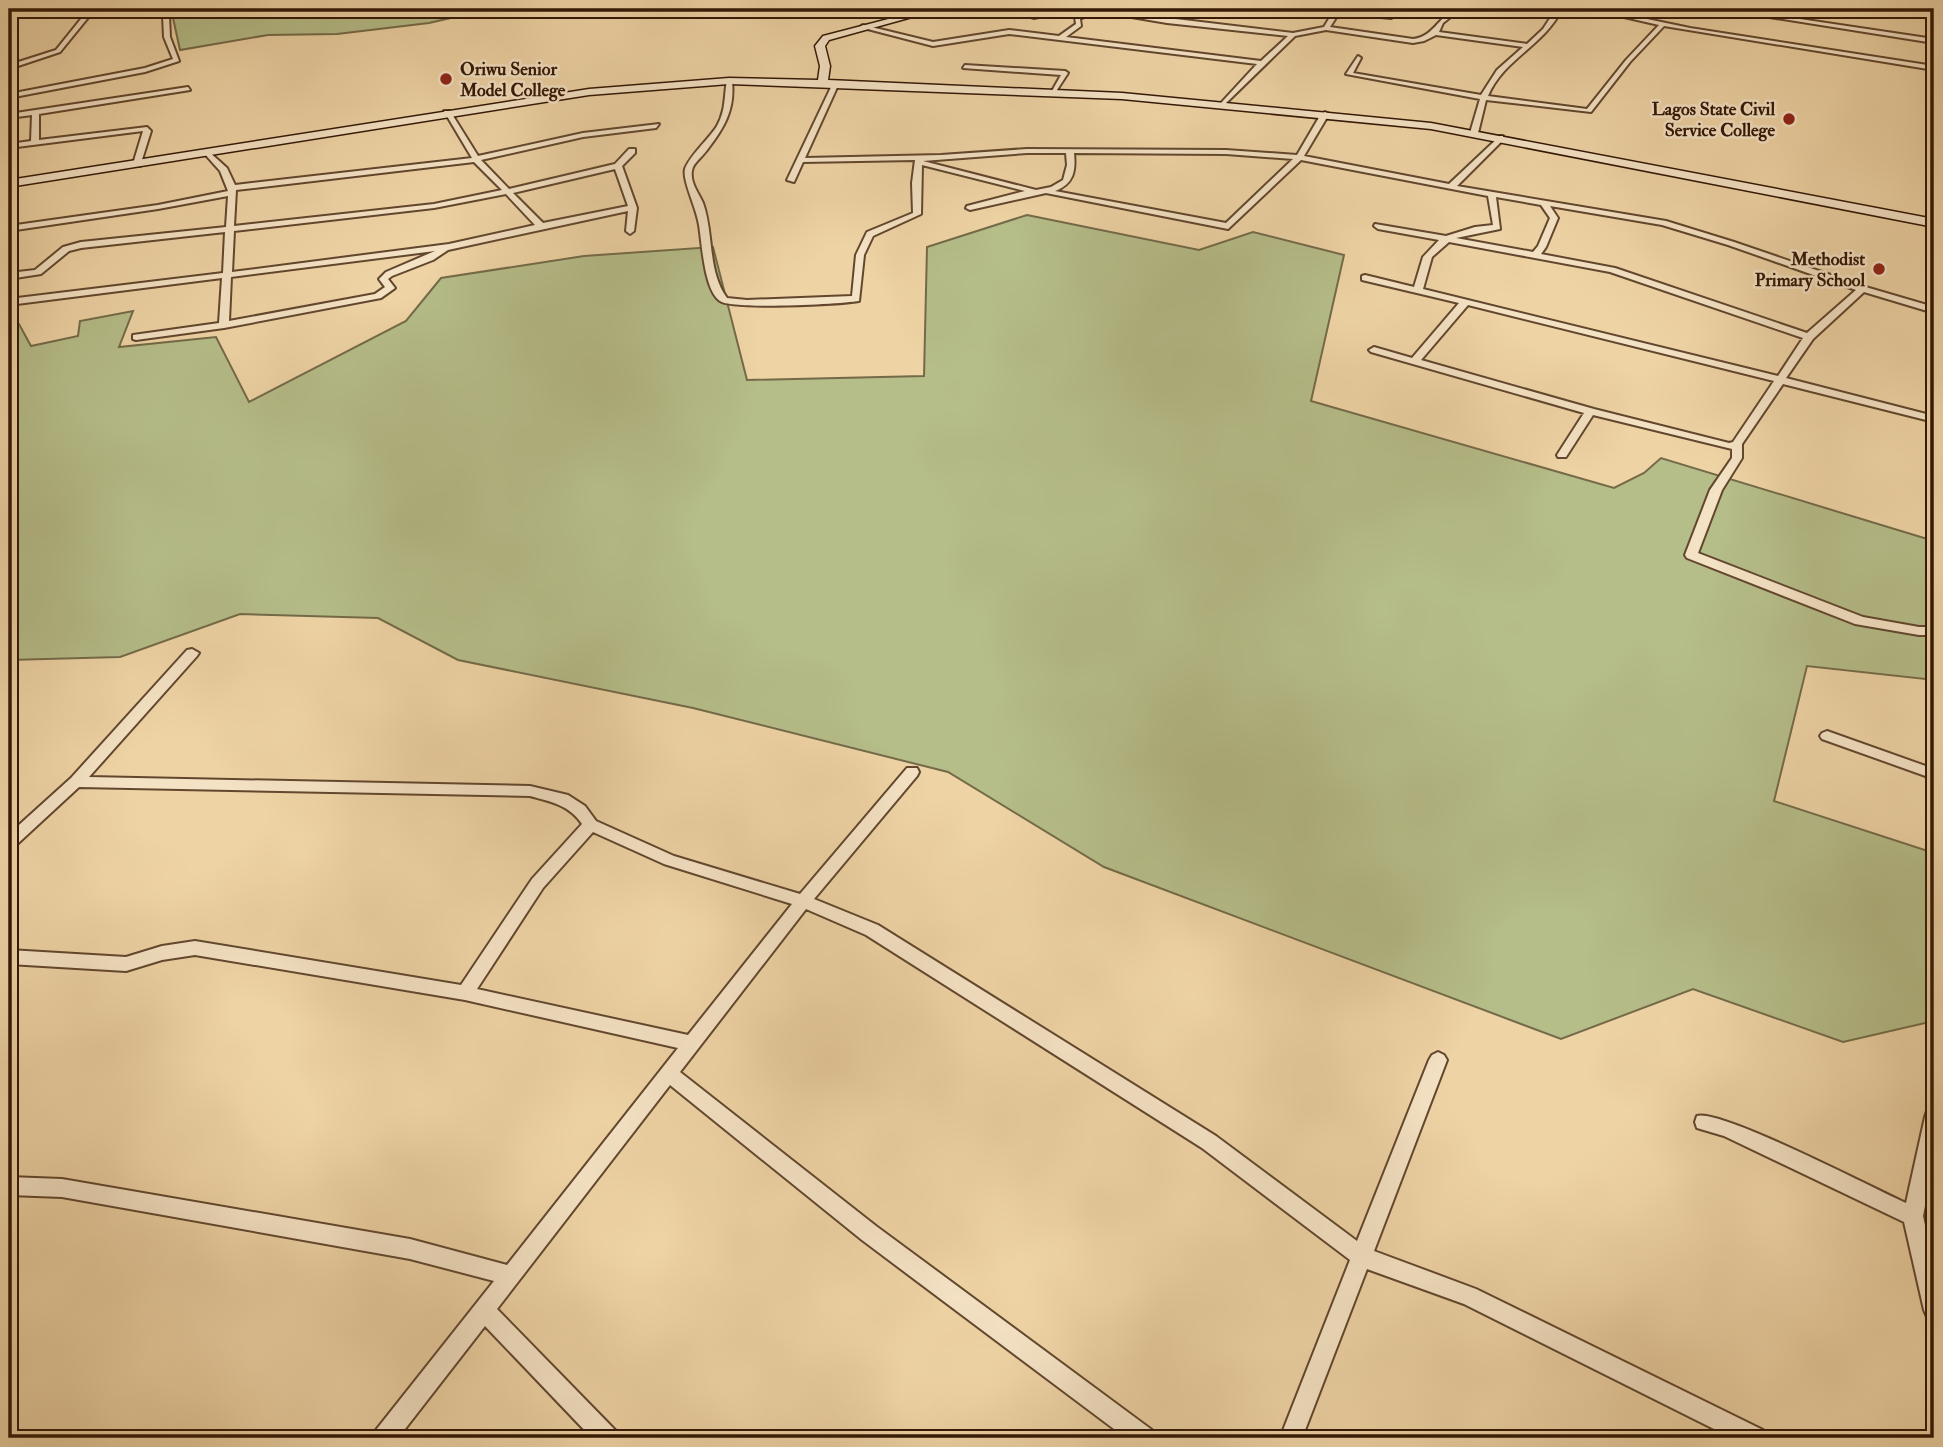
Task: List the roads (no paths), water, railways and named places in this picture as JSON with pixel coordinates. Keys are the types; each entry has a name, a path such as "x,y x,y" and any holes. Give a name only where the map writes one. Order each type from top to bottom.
{"main road":[{"path":"822,83 825,66 821,42 838,33 937,9"},
{"path":"9,184 447,113 622,88 729,81 836,83 1055,91 1325,114 1474,133 1934,223"}],"street":[{"path":"9,16 24,9"},
{"path":"9,67 58,51 92,9"},
{"path":"9,96 134,74 177,60 167,37 163,9"},
{"path":"1010,9 1036,18"},
{"path":"1060,38 1079,24 1077,18 1096,9 1167,21 1293,35 1326,28 1413,41 1435,33 1530,46"},
{"path":"1321,9 1391,16"},
{"path":"1362,13 1379,9"},
{"path":"1474,133 1491,83 1505,66 1530,46 1559,9"},
{"path":"1592,9 1663,24 1934,68"},
{"path":"1722,9 1934,41"},
{"path":"1753,13 1762,9"},
{"path":"1435,33 1440,22 1455,11"},
{"path":"1326,28 1335,12"},
{"path":"1358,58 1349,74 1485,98 1589,111 1628,61 1663,24"},
{"path":"863,27 933,44 953,43 1000,32 1263,63"},
{"path":"1223,104 1293,35"},
{"path":"965,67 1065,72 1055,91"},
{"path":"729,81 729,113 690,166 687,177 700,206 718,295 724,300 747,303 856,299 860,255 870,234 917,214 916,183 919,160"},
{"path":"791,180 836,83"},
{"path":"9,116 188,89"},
{"path":"35,112 35,142"},
{"path":"447,113 476,159 541,226"},
{"path":"919,160 1045,193 1228,226 1299,157 1325,114"},
{"path":"9,228 147,209 231,191 476,159 583,135 656,126"},
{"path":"9,146 144,129 146,131 137,164"},
{"path":"1451,187 1500,138"},
{"path":"9,276 38,271 71,247 414,208 509,192 618,166 632,151"},
{"path":"801,160 919,160 1027,151 1205,151 1299,157 1693,231 1861,290 1934,310"},
{"path":"207,152 224,170 231,191 224,325"},
{"path":"971,208 1027,194 1045,193 1069,178 1073,172 1070,152"},
{"path":"618,166 633,208 630,231"},
{"path":"1418,292 1428,253 1445,239 1478,229 1497,227 1492,195"},
{"path":"1535,255 1542,247 1554,218 1542,201"},
{"path":"9,302 449,247 579,216 633,208"},
{"path":"1378,226 1632,275 1809,337"},
{"path":"136,337 224,325 377,296 390,288 383,279 389,274 430,258 449,247"},
{"path":"1364,278 1934,419"},
{"path":"1861,290 1809,337 1737,444 1737,458 1716,490 1691,555 1860,621 1934,631"},
{"path":"1415,361 1465,302"},
{"path":"1374,350 1715,444 1737,444"},
{"path":"1562,456 1590,411"},
{"path":"9,844 76,782 192,653"},
{"path":"1827,736 1934,774"},
{"path":"384,1438 803,901 912,772"},
{"path":"76,782 530,790 563,799 580,810 591,825 669,860 803,901 872,930 1209,1142 1362,1257 1469,1296 1755,1438"},
{"path":"465,993 548,869 568,845 591,825"},
{"path":"9,957 126,964 162,953 195,948 465,993 691,1043"},
{"path":"1291,1438 1438,1060"},
{"path":"668,1073 869,1233 1144,1438"},
{"path":"1934,1117 1913,1216 1934,1310"},
{"path":"1704,1122 1728,1129 1913,1216"},
{"path":"9,1186 62,1188 410,1249 510,1276"},
{"path":"484,1310 607,1438"}],"place":[{"name":"Oriwu Senior Model College","path":"446,79"},
{"name":"Lagos State Civil Service College","path":"1789,119"},
{"name":"Methodist Primary School","path":"1879,269"}]}
